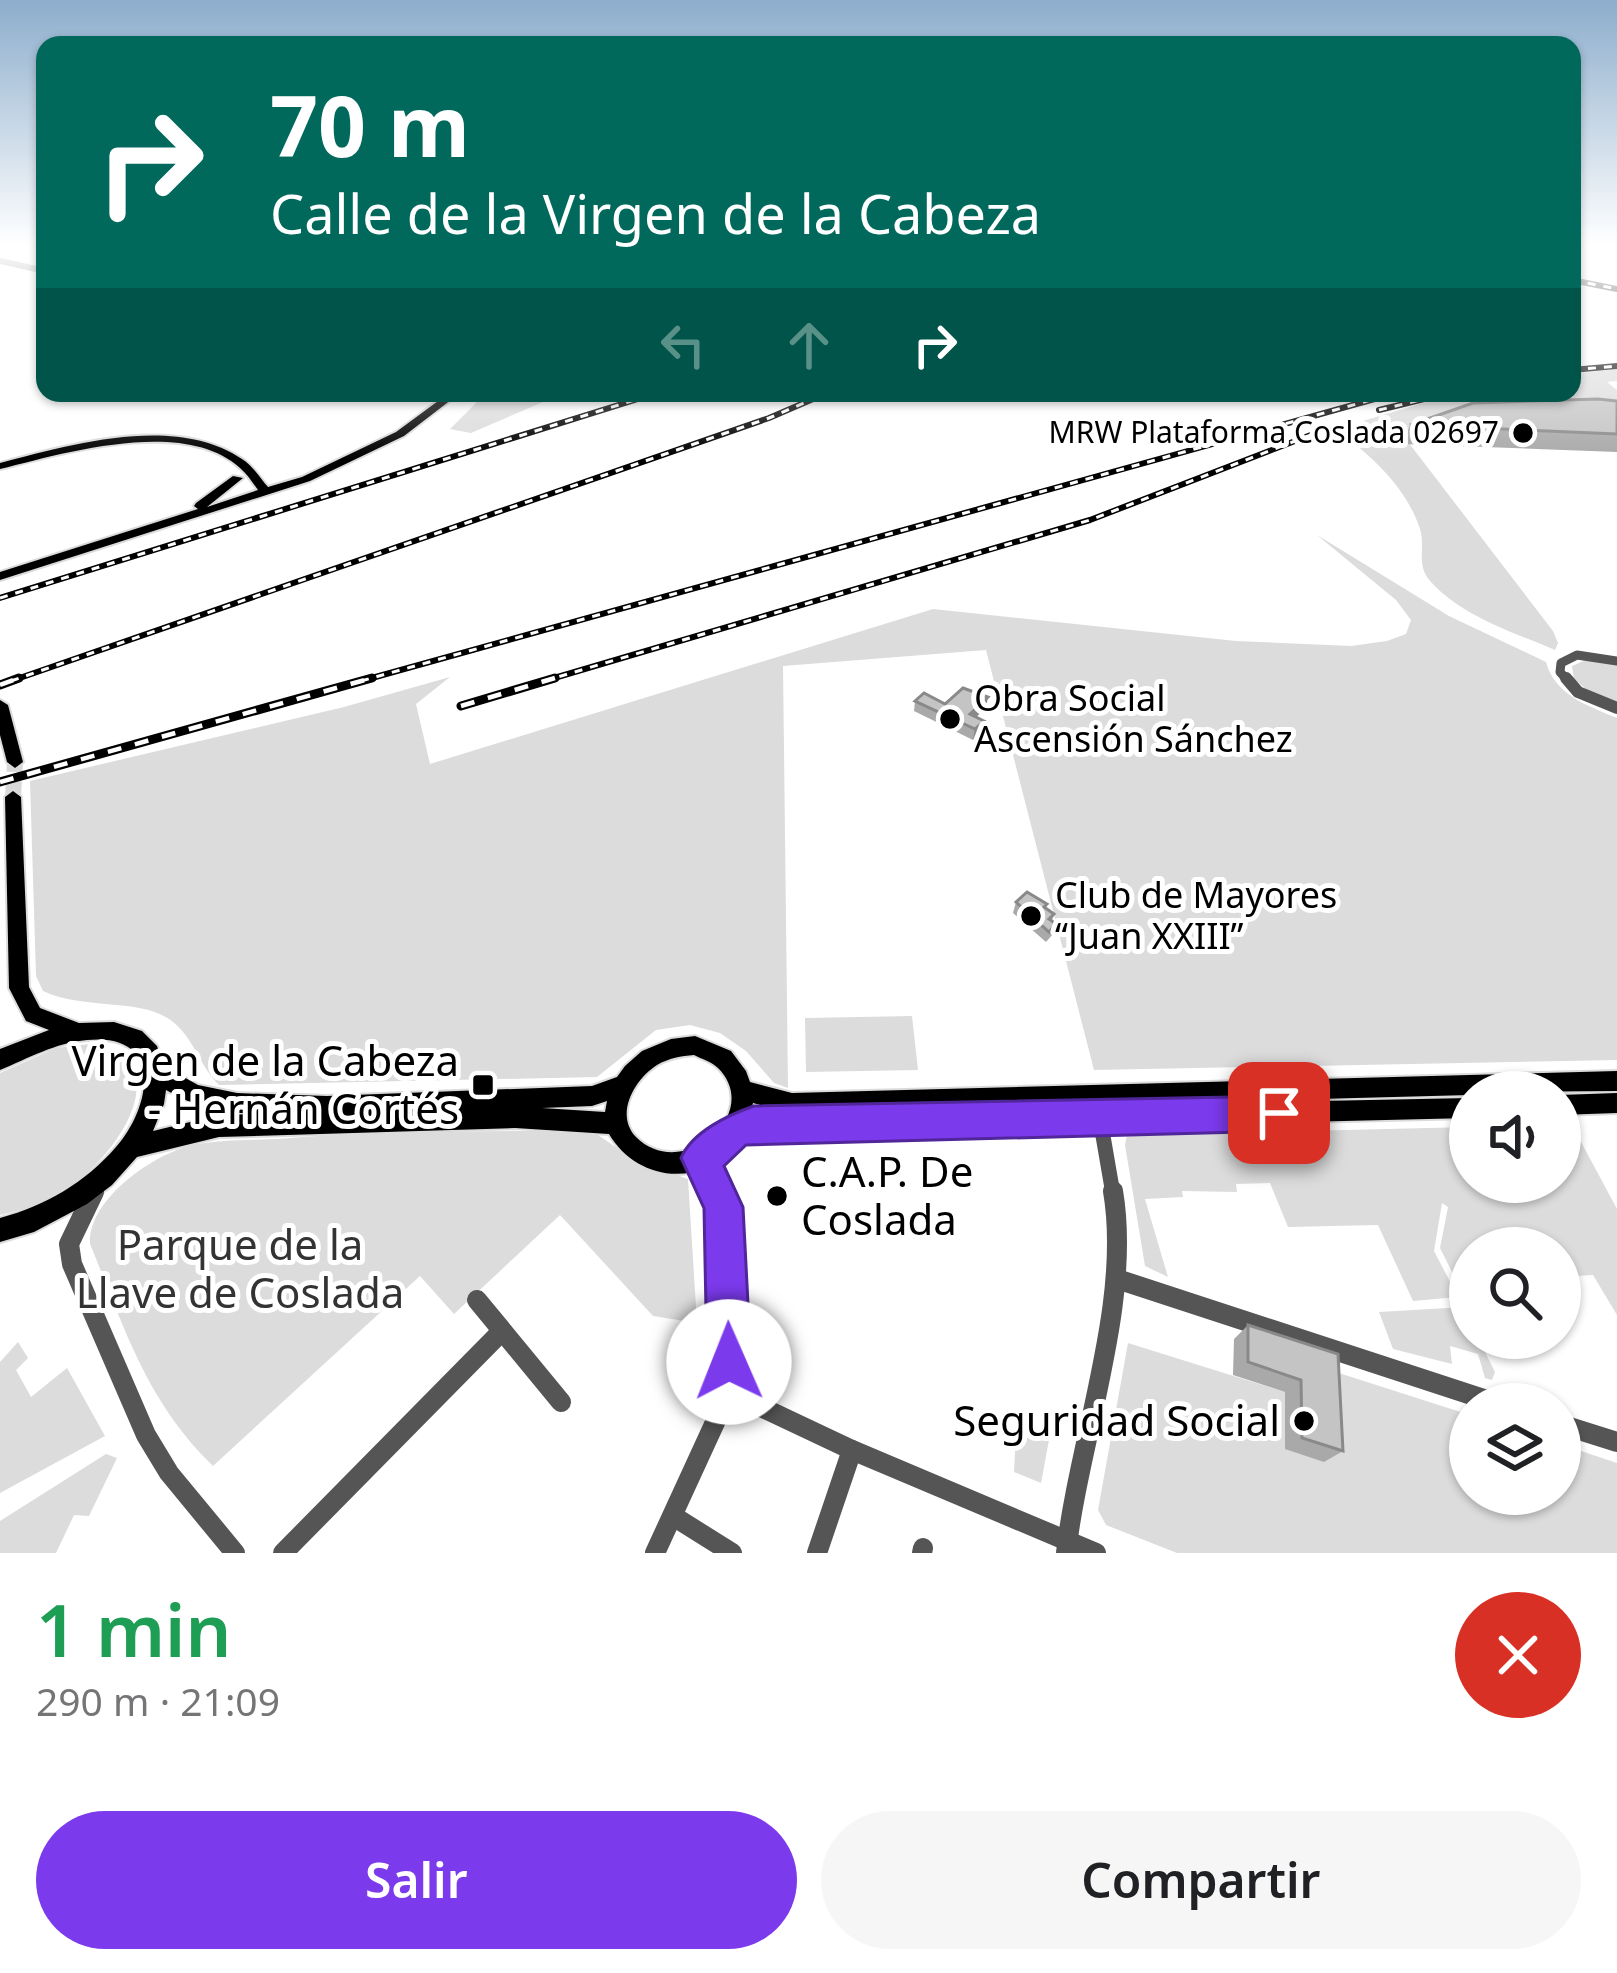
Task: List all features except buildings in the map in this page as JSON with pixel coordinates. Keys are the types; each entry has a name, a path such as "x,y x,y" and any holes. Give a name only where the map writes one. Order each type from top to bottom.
{"main road":[{"path":"0,574 261,493 358,457 444,402"},
{"path":"158,521 261,493 439,406"},
{"path":"1,466 96,443 140,439 204,445 235,462 261,493"},
{"path":"0,574 215,500 244,476 316,469"},
{"path":"0,705 15,763"},
{"path":"13,797 19,988 33,1015 78,1030"},
{"path":"0,1060 47,1037 107,1030 131,1037 148,1052 156,1073 146,1121 111,1169 48,1214 0,1230"},
{"path":"156,1073 194,1095 237,1103 327,1106 592,1096 621,1086 652,1053 695,1045 722,1055 739,1077 740,1118 714,1152 674,1163 653,1160 638,1151 618,1124 621,1086"},
{"path":"742,1090 792,1103 1617,1081"},
{"path":"1581,1104 1617,1103"},
{"path":"734,1131 754,1124 1449,1109"},
{"path":"130,1148 219,1126 515,1117 618,1124"}],"street":[{"path":"1617,661 1576,655 1561,663 1560,672 1578,692 1617,708"},
{"path":"1067,1547 1072,1501 1118,1279 1118,1221 1103,1136 1088,1095"},
{"path":"656,1553 729,1392 726,1225 721,1195 700,1158"},
{"path":"111,1169 76,1224 69,1244 72,1264 140,1424 169,1473 235,1553"},
{"path":"1118,1279 1449,1388"},
{"path":"477,1300 561,1402"},
{"path":"283,1553 502,1331"},
{"path":"729,1392 1067,1547 1096,1553"},
{"path":"1581,1431 1617,1442"},
{"path":"818,1553 852,1450"},
{"path":"674,1516 732,1553"}],"green space":[{"path":"1617,369 1617,381 1607,382 1617,390 1617,413 1462,415 1402,434 1553,631 1558,643 1555,650 1473,614 1431,582 1423,569 1420,529 1406,499 1374,461 1336,429 1427,402 1581,402 1581,373"},
{"path":"477,402 543,402 471,433 450,429"},
{"path":"1317,535 1449,616 1546,662 1565,691 1617,718 1617,1060 1094,1070 986,650 783,666 788,1088 774,1083 746,1051 720,1033 690,1025 656,1030 597,1077 219,1085 185,1034 169,1019 142,1008 59,997 43,991 36,976 30,781 344,707 450,677 416,704 430,764 933,609 1236,641 1351,646 1406,634 1411,620 1396,600"},
{"path":"1586,660 1617,665 1617,703 1592,694 1574,679 1572,666"},
{"path":"912,1016 918,1070 806,1072 805,1018"},
{"path":"90,1044 117,1053 132,1068 137,1086 123,1128 93,1168 76,1182 40,1203 0,1215 0,1073 56,1048"},
{"path":"1449,1127 1449,1203 1581,1203 1581,1142 1617,1209 1617,1315 1593,1275 1581,1276 1581,1227 1449,1227 1449,1266 1440,1248 1448,1207 1442,1203 1434,1251 1449,1280 1449,1298 1413,1301 1378,1225 1288,1227 1270,1183 1236,1184 1237,1192 1182,1191 1183,1197 1145,1199 1168,1277 1145,1266 1127,1135"},
{"name":"Parque de la Llave de Coslada","path":"584,1131 633,1159 688,1179 697,1323 653,1316 560,1215 454,1314 420,1276 213,1466 154,1390 90,1244 99,1212 124,1182 157,1159 189,1146 364,1134"},
{"path":"1449,1308 1452,1364 1393,1349 1379,1312"},
{"name":"Parque de la Llave de Coslada","path":"18,1342 28,1358 16,1370 31,1397 67,1368 105,1436 0,1493 0,1362"},
{"path":"1128,1343 1285,1392 1285,1448 1320,1367 1449,1408 1449,1515 1581,1515 1581,1451 1617,1463 1617,1553 1177,1553 1106,1525 1098,1510"},
{"path":"1479,1359 1488,1359 1495,1372 1492,1380 1485,1378"},
{"path":"1016,1433 1049,1440 1041,1483 1014,1472"},
{"path":"106,1454 117,1458 89,1516 74,1515 56,1553 0,1553 0,1521"}],"tunnel":[{"path":"13,797 15,762"}],"railway":[{"path":"1581,369 1617,366"},
{"path":"0,598 628,402"},
{"path":"11,681 806,402"},
{"path":"361,681 1364,402"},
{"path":"1379,410 1412,402"},
{"path":"544,681 1090,520 1334,426"},
{"path":"0,685 19,678"},
{"path":"0,782 372,678"},
{"path":"461,706 555,678"}],"place":[{"name":"MRW Plataforma Coslada 02697","path":"1523,433"},
{"name":"Obra Social Ascensión Sánchez","path":"950,719"},
{"name":"Club de Mayores “Juan XXIII”","path":"1031,916"},
{"name":"Virgen de la Cabeza - Hernán Cortés","path":"483,1085"},
{"name":"C.A.P. De Coslada","path":"777,1196"},
{"name":"Seguridad Social","path":"1304,1421"}],"route":[{"path":"729,1362 728,1243 723,1207 700,1158 714,1152 734,1131 754,1124 1279,1113"}]}
